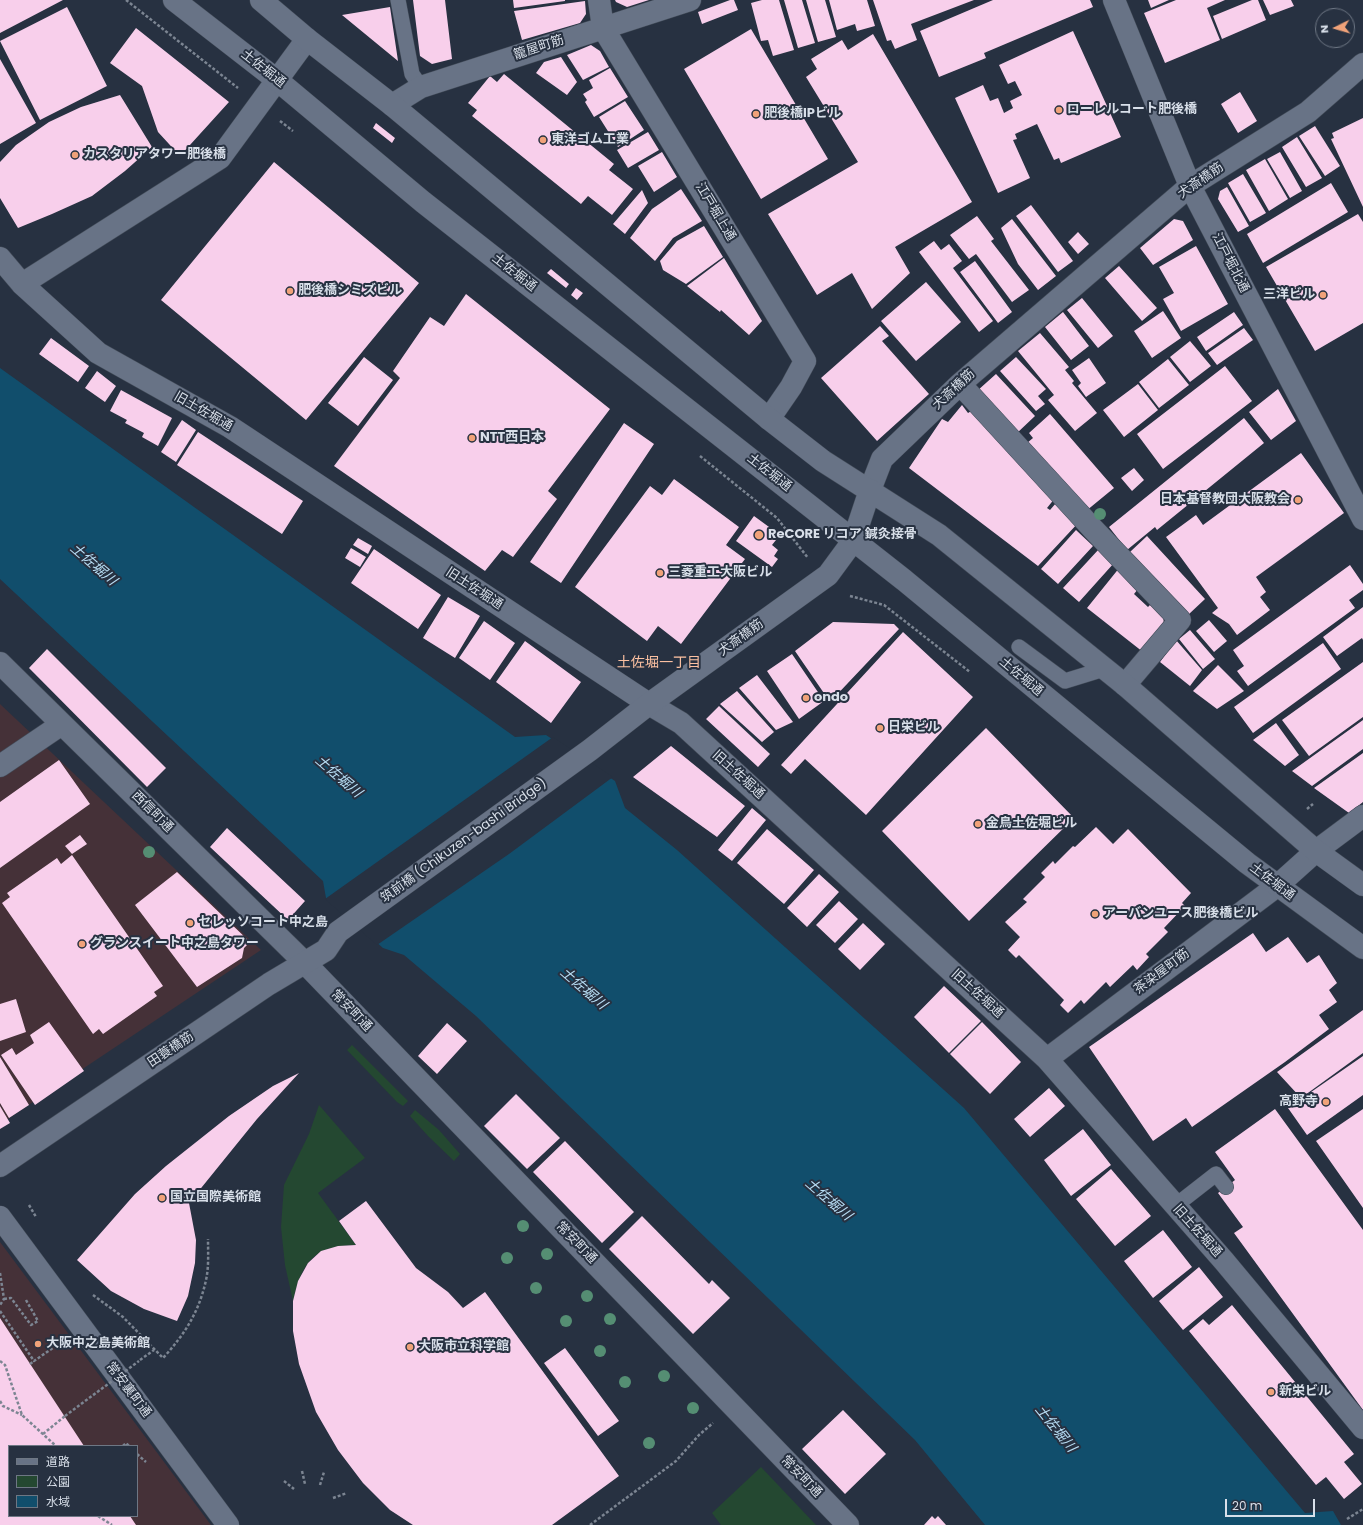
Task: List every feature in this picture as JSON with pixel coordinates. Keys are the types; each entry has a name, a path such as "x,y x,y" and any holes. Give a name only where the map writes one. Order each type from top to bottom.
{"street":[{"name":"土佐堀通","path":"174,0 277,80 423,202 904,580 1247,863 1363,948"},
{"path":"261,0 307,39 392,105 768,419 823,460 939,536 1124,685 1316,851 1363,885"},
{"name":"江戸堀上通","path":"599,0 603,28 805,361 791,387 768,419"},
{"name":"籠屋町筋","path":"392,105 421,87 690,0"},
{"name":"江戸堀北通","path":"1114,0 1190,186 1363,519"},
{"path":"22,284 220,158 307,39"},
{"name":"犬斎橋筋","path":"590,750 649,704 828,575 853,540 882,459 960,384 1190,186 1308,112 1363,64"},
{"name":"旧土佐堀通","path":"0,258 22,284 98,353 230,428 649,704 681,723 1047,1059 1224,1261 1363,1428"},
{"path":"960,384 1093,529 1180,620 1124,685"},
{"name":"西信町通","path":"0,663 304,962"},
{"path":"0,766 62,724"},
{"name":"筑前橋 (Chikuzen-bashi Bridge)","path":"338,932 590,750"},
{"path":"1316,851 1363,816"},
{"name":"茶染屋町筋","path":"1047,1059 1277,886 1316,851"},
{"name":"田蓑橋筋","path":"0,1166 269,984 326,950 338,932"},
{"name":"常安町通","path":"304,962 848,1525"},
{"name":"常安裏町通","path":"0,1217 228,1525"}],"lane":[{"path":"398,0 412,74 421,87"},
{"path":"1019,647 1065,681 1104,669"},
{"path":"1175,1206 1216,1174 1226,1187"}],"path":[{"path":"90,1292 123,1317 163,1358 180,1339 197,1312 207,1279 208,1239"},
{"path":"0,1273 4,1299 0,1305"},
{"path":"4,1299 11,1298 31,1325 38,1321 26,1299"},
{"path":"0,1311 34,1361"},
{"path":"30,1364 61,1342"},
{"path":"44,1434 65,1416 154,1350"},
{"path":"0,1360 5,1365 22,1415"},
{"path":"0,1401 3,1406 22,1415 55,1445"},
{"path":"590,1525 676,1461 699,1435 715,1421"},
{"path":"302,1470 305,1484"},
{"path":"320,1485 324,1472"},
{"path":"284,1481 294,1489"},
{"path":"333,1498 347,1493"},
{"path":"1347,1519 1363,1509"},
{"path":"100,1517 112,1525"}],"shaded area":[{"path":"0,704 261,950 0,1124"},
{"name":"大阪中之島美術館","path":"0,1242 211,1525 0,1525"}],"green space":[{"path":"352,1045 408,1101 403,1106 397,1102 347,1050"},
{"path":"319,1105 365,1158 318,1193 356,1245 330,1249 312,1258 301,1276 293,1301 285,1265 281,1227 284,1185 309,1134"},
{"path":"415,1110 439,1130 460,1154 454,1161 410,1116"},
{"path":"761,1467 816,1525 721,1525 712,1513"}],"water":[{"name":"土佐堀川","path":"0,368 515,737 546,735 615,781 625,808 677,850 964,1108 1305,1513 1333,1511 1341,1525 985,1525 915,1440 476,1016 404,955 383,948 326,898 323,881 0,579"}],"pier":[{"path":"553,737 613,777 509,854 377,945 325,899"}],"building":[{"path":"0,0 63,0 0,33"},
{"path":"413,0 445,0 452,59 432,64 420,56"},
{"path":"513,0 565,0 565,1 514,8"},
{"path":"615,0 649,0 627,7 616,2"},
{"path":"730,0 734,0 738,10 702,24 698,12"},
{"path":"762,0 779,0 794,50 773,56 768,40 761,41 751,3"},
{"path":"784,0 802,0 815,43 798,48"},
{"path":"806,0 825,0 836,37 818,42"},
{"path":"829,0 867,0 875,26 857,31 855,24 837,30"},
{"path":"873,0 974,0 911,24 917,40 895,49 891,40 887,41"},
{"path":"993,0 1090,0 1093,7 984,53 986,58 939,77 920,31"},
{"path":"1148,0 1169,0 1151,8"},
{"path":"1176,0 1225,0 1207,8 1220,40 1165,63 1144,13"},
{"path":"1252,0 1258,0 1266,20 1222,39 1213,16"},
{"path":"1263,0 1291,0 1294,6 1270,15"},
{"path":"585,1 586,14 580,23 522,40 514,11"},
{"path":"67,7 107,86 40,120 0,41"},
{"path":"390,7 398,61 342,15"},
{"path":"136,28 229,102 180,156 158,132 142,86 110,63"},
{"name":"肥後橋IPビル","path":"751,29 828,159 761,199 684,69"},
{"name":"ローレルコート肥後橋","path":"1073,31 1121,137 1061,163 1059,158 1054,160 1037,124 1015,134 1017,139 1013,140 1030,178 998,193 955,98 983,85 990,101 998,98 1004,113 1013,108 1010,101 1022,95 1015,81 1008,84 999,65"},
{"path":"873,34 972,202 895,247 910,273 872,309 852,273 817,295 768,214 858,162 806,77 817,69 811,59 842,40 848,50"},
{"path":"591,45 600,51 609,67 583,80 567,55"},
{"path":"561,57 577,82 567,95 536,73 544,62"},
{"path":"0,59 36,123 0,144"},
{"path":"610,68 628,97 594,117 585,102 587,100 583,94 593,88 589,80"},
{"name":"東洋ゴム工業","path":"504,74 614,164 609,170 633,189 612,215 588,196 581,204 472,116 477,110 468,103 490,76 497,82"},
{"path":"1240,92 1257,121 1238,133 1221,104"},
{"name":"カスタリアタワー肥後橋","path":"120,95 152,147 125,171 92,196 18,228 0,198 0,162 16,145 49,122 81,107"},
{"path":"625,101 644,130 618,147 599,117"},
{"path":"1363,118 1363,207 1331,139 1334,138 1332,133"},
{"path":"376,123 395,138 392,143 373,128"},
{"path":"1315,126 1340,166 1325,176 1299,136"},
{"path":"648,132 659,150 628,168 617,150"},
{"path":"1297,137 1322,178 1306,187 1282,147"},
{"path":"662,152 677,177 654,192 638,166"},
{"path":"1280,152 1302,191 1290,198 1267,159"},
{"path":"1265,159 1288,199 1269,211 1246,170"},
{"name":"肥後橋シミズビル","path":"274,162 419,283 306,420 161,300"},
{"path":"1243,174 1266,213 1250,222 1228,183"},
{"path":"1331,183 1348,212 1263,263 1247,234"},
{"path":"1227,187 1249,226 1238,232 1218,199 1220,191"},
{"path":"681,189 702,221 673,238 655,261 630,238 652,209"},
{"path":"642,190 648,203 625,234 613,224"},
{"path":"1031,205 1073,261 1058,272 1016,216"},
{"name":"三洋ビル","path":"1358,214 1363,222 1363,323 1315,351 1266,267"},
{"path":"977,216 994,239 991,241 1029,290 1012,302 976,254 969,259 950,235"},
{"path":"1012,219 1056,276 1038,290 1018,264 1001,228"},
{"path":"1174,219 1183,221 1193,240 1153,265 1140,248"},
{"path":"704,226 723,257 686,284 663,270 660,261 677,241"},
{"path":"1078,232 1089,244 1078,254 1068,242"},
{"path":"934,241 941,250 949,244 962,261 953,268 993,321 979,332 919,252"},
{"path":"1196,246 1228,304 1181,331 1163,299 1174,293 1159,267"},
{"path":"724,258 762,321 749,335 721,310 720,312 687,286"},
{"path":"975,261 1012,312 998,323 960,272"},
{"path":"1119,266 1157,308 1142,321 1105,278"},
{"path":"551,269 569,284 566,288 547,273"},
{"path":"926,282 961,322 916,361 881,321"},
{"path":"576,288 583,293 577,300 571,295"},
{"name":"NTT西日本","path":"466,294 610,409 548,491 557,499 513,557 502,550 485,571 334,466 400,378 393,371 430,317 444,326"},
{"path":"1082,298 1113,336 1098,348 1067,310"},
{"path":"1163,311 1181,338 1152,358 1134,331"},
{"path":"1063,312 1089,346 1071,360 1045,327"},
{"path":"1234,312 1243,325 1206,351 1197,337"},
{"path":"880,326 889,336 882,341 929,394 877,441 821,378"},
{"path":"1244,328 1253,340 1217,365 1208,353"},
{"path":"1040,333 1069,367 1065,370 1074,381 1072,383 1097,413 1075,431 1048,400 1054,395 1018,351"},
{"path":"51,338 89,366 78,382 39,354"},
{"path":"1190,341 1211,366 1190,382 1170,357"},
{"path":"364,357 393,380 358,426 328,403"},
{"path":"1016,357 1046,389 1038,396 1045,404 1036,411 1000,371"},
{"path":"1089,358 1106,383 1086,397 1078,386 1081,383 1072,370"},
{"path":"1168,359 1189,385 1159,408 1139,382"},
{"path":"1225,366 1252,401 1163,469 1137,434"},
{"path":"97,371 116,386 105,402 85,388"},
{"path":"996,374 1035,416 1016,434 977,391"},
{"path":"1138,384 1158,410 1124,437 1103,410"},
{"path":"1278,389 1296,421 1271,440 1249,412"},
{"path":"121,390 172,418 158,446 142,437 144,433 125,423 127,420 110,411"},
{"path":"962,405 968,413 973,410 1055,498 1047,508 1050,510 1056,503 1079,522 1038,566 909,468 942,419 948,422"},
{"path":"1050,414 1114,488 1086,511 1027,443 1033,438 1029,433"},
{"path":"1244,418 1264,443 1157,530 1155,527 1127,550 1109,527"},
{"path":"182,420 196,430 176,462 161,452"},
{"path":"624,423 654,444 561,583 530,562"},
{"path":"198,432 303,501 282,534 177,465"},
{"path":"1301,453 1344,513 1256,577 1266,592 1260,597 1270,610 1237,635 1229,624 1212,613 1218,608 1166,537 1196,515 1203,525"},
{"path":"1134,468 1144,480 1132,491 1121,478"},
{"name":"三菱重工大阪ビル","path":"674,479 739,527 726,545 745,559 681,644 658,626 647,641 575,587 650,486 662,495"},
{"path":"754,516 780,535 772,545 778,550 774,556 778,559 772,567 736,541"},
{"path":"1076,530 1093,546 1058,584 1041,569"},
{"path":"1147,536 1205,599 1188,615 1130,552"},
{"path":"358,538 372,546 368,554 353,545"},
{"path":"351,548 366,557 360,567 345,558"},
{"path":"374,549 441,595 418,629 351,583"},
{"path":"1099,549 1114,563 1079,602 1063,588"},
{"path":"1350,565 1363,584 1363,590 1349,600 1355,608 1248,686 1237,671 1244,666 1233,650"},
{"path":"1120,567 1138,589 1134,594 1148,607 1150,605 1163,614 1164,626 1143,652 1087,608"},
{"path":"448,597 480,616 455,658 423,638"},
{"path":"1363,607 1363,640 1362,638 1337,656 1323,637"},
{"path":"1209,620 1227,641 1214,652 1196,631"},
{"path":"484,621 515,643 490,680 459,658"},
{"path":"833,622 894,624 899,629 830,702 795,651"},
{"path":"1190,630 1215,659 1203,669 1179,639"},
{"name":"日栄ビル","path":"903,632 973,697 866,815 805,759 791,774 781,765"},
{"path":"1176,640 1202,670 1190,686 1160,662"},
{"path":"525,641 581,682 551,723 496,682"},
{"path":"1323,643 1341,669 1253,733 1234,707"},
{"path":"47,649 166,768 147,787 29,668"},
{"path":"792,654 824,701 799,719 767,671"},
{"path":"1363,662 1363,717 1309,756 1282,720"},
{"path":"1218,665 1244,691 1217,709 1193,691"},
{"path":"757,675 793,722 776,730 739,688"},
{"path":"737,691 774,732 762,742 720,704"},
{"path":"719,706 770,754 758,767 706,719"},
{"path":"1363,720 1363,749 1312,786 1292,771"},
{"path":"1276,723 1299,755 1285,766 1253,740"},
{"name":"金鳥土佐堀ビル","path":"986,728 1074,818 969,921 882,831"},
{"path":"671,746 745,806 717,837 633,777"},
{"path":"1363,753 1363,802 1349,813 1314,788"},
{"path":"59,760 90,804 0,868 0,802"},
{"path":"752,808 766,820 732,861 718,850"},
{"name":"アーバンユース肥後橋ビル","path":"1096,827 1113,844 1128,829 1191,893 1182,903 1185,906 1164,928 1168,932 1146,954 1149,957 1137,970 1133,965 1110,987 1106,982 1084,1004 1081,1000 1068,1013 1060,1005 1064,1000 1019,955 1016,958 1008,950 1020,937 1005,922 1027,902 1023,899 1045,877 1041,873 1053,861 1055,864 1073,846 1075,847"},
{"path":"227,828 305,901 288,920 210,847"},
{"path":"767,829 814,870 784,904 737,863"},
{"path":"80,835 87,844 72,854 65,846"},
{"name":"グランスイート中之島タワー","path":"72,855 163,986 154,992 157,996 103,1034 99,1029 93,1034 2,903 10,897 7,893 57,858 61,864"},
{"name":"セレッソコート中之島","path":"177,872 250,942 244,948 242,958 197,987 135,905"},
{"path":"819,874 839,892 807,927 787,908"},
{"path":"839,901 858,919 835,943 816,925"},
{"path":"863,923 885,944 860,970 838,949"},
{"path":"1253,933 1266,952 1288,937 1307,963 1319,955 1337,983 1329,990 1337,1002 1319,1015 1329,1029 1285,1062 1192,1127 1186,1118 1153,1141 1089,1047"},
{"path":"944,986 981,1021 949,1053 914,1017"},
{"path":"16,999 26,1032 0,1041 0,1004"},
{"path":"1363,1010 1363,1053 1301,1098 1277,1072"},
{"path":"49,1022 84,1071 35,1105 1,1055 12,1048 16,1055 34,1043 30,1035"},
{"path":"982,1022 1021,1062 990,1094 950,1054"},
{"path":"447,1023 467,1041 437,1074 418,1056"},
{"name":"高野寺","path":"1363,1056 1363,1095 1307,1135 1288,1108"},
{"path":"0,1057 29,1105 9,1118 0,1103"},
{"name":"国立国際美術館","path":"299,1073 257,1119 189,1203 196,1240 195,1263 188,1296 177,1321 144,1309 111,1291 77,1260 135,1194 166,1166 229,1116 273,1086"},
{"path":"1049,1088 1065,1106 1030,1137 1014,1119"},
{"path":"516,1094 560,1138 527,1169 484,1126"},
{"path":"0,1106 10,1123 0,1129"},
{"path":"1275,1109 1363,1230 1363,1410 1234,1233 1243,1227 1218,1193 1235,1180 1215,1152"},
{"path":"1363,1109 1363,1208 1316,1141"},
{"path":"1083,1129 1111,1165 1071,1196 1044,1160"},
{"path":"565,1141 634,1212 602,1243 533,1172"},
{"path":"1111,1169 1151,1216 1115,1246 1076,1199"},
{"name":"大阪市立科学館","path":"366,1201 416,1268 448,1292 463,1308 485,1292 619,1476 552,1525 413,1525 390,1510 363,1483 338,1450 316,1412 299,1364 293,1331 293,1301 298,1281 308,1263 321,1251 338,1246 356,1245 339,1221"},
{"path":"642,1216 709,1284 712,1280 730,1298 693,1334 609,1249"},
{"path":"1163,1230 1192,1267 1153,1298 1124,1261"},
{"path":"1199,1267 1223,1297 1183,1330 1159,1301"},
{"name":"新栄ビル","path":"1232,1305 1354,1454 1344,1462 1362,1484 1344,1499 1326,1477 1316,1485 1189,1331 1203,1319 1209,1325"},
{"path":"0,1318 83,1445 8,1445 8,1517 131,1517 136,1525 0,1525"},
{"path":"565,1348 619,1421 598,1436 544,1363"},
{"path":"843,1410 886,1454 845,1494 802,1449"},
{"path":"932,1516 935,1519 938,1516 946,1525 924,1525"}],"place":[{"name":"ローレルコート肥後橋","path":"1059,110"},
{"name":"肥後橋IPビル","path":"756,114"},
{"name":"東洋ゴム工業","path":"543,140"},
{"name":"カスタリアタワー肥後橋","path":"75,155"},
{"name":"肥後橋シミズビル","path":"290,291"},
{"name":"三洋ビル","path":"1323,295"},
{"name":"NTT西日本","path":"472,438"},
{"name":"日本基督教団大阪教会","path":"1298,500"},
{"name":"ReCORE リコア 鍼灸接骨","path":"759,535"},
{"name":"三菱重工大阪ビル","path":"660,573"},
{"name":"ondo","path":"806,698"},
{"name":"日栄ビル","path":"880,728"},
{"name":"金鳥土佐堀ビル","path":"978,824"},
{"name":"アーバンユース肥後橋ビル","path":"1095,914"},
{"name":"セレッソコート中之島","path":"190,923"},
{"name":"グランスイート中之島タワー","path":"82,944"},
{"name":"高野寺","path":"1326,1102"},
{"name":"国立国際美術館","path":"162,1198"},
{"name":"大阪中之島美術館","path":"38,1344"},
{"name":"大阪市立科学館","path":"410,1347"},
{"name":"新栄ビル","path":"1271,1392"}],"district":[{"name":"土佐堀一丁目","path":"659,663"}]}
